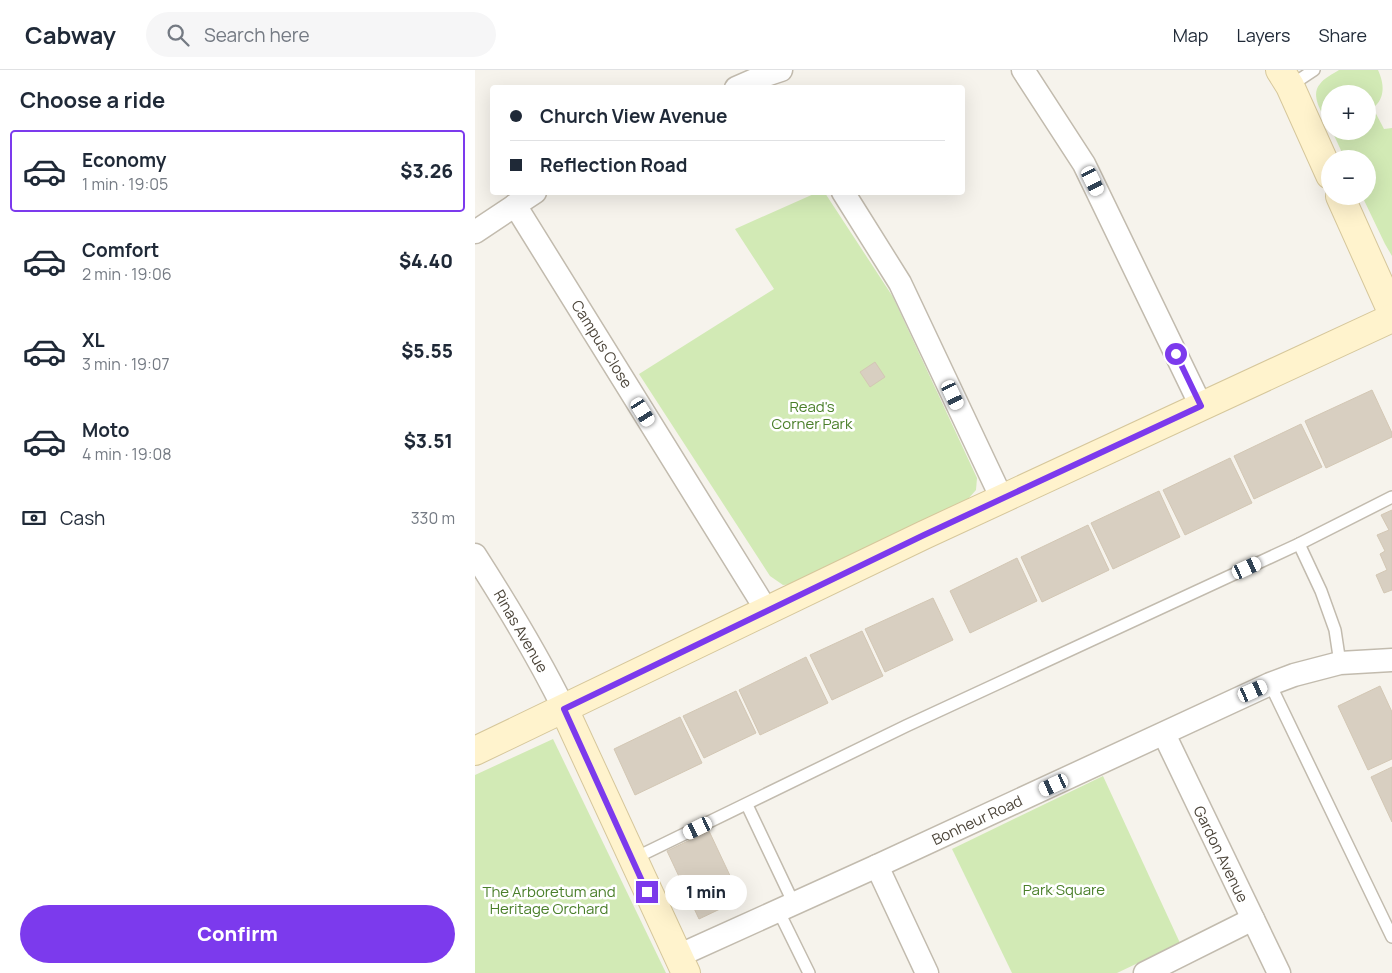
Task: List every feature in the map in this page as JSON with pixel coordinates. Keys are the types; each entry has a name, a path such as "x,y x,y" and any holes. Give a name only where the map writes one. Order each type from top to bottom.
{"street":[{"path":"1023,70 1084,164 1201,406"},
{"path":"745,85 771,76"},
{"path":"1285,78 1321,155"},
{"path":"475,232 530,195"},
{"path":"845,195 900,284 1002,499"},
{"name":"Campus Close","path":"515,205 767,611"},
{"path":"1344,205 1392,312"},
{"path":"475,751 1002,499 1392,318"},
{"name":"Rinas Avenue","path":"475,555 501,595 564,709"},
{"name":"Bonheur Road","path":"682,964 786,907 1270,684 1294,675 1341,663 1392,660"},
{"path":"564,709 632,860 682,964"},
{"name":"Gardon Avenue","path":"1163,734 1279,973"},
{"path":"877,866 927,973"},
{"path":"1145,973 1253,919"}],"lane":[{"path":"1285,78 1314,70"},
{"path":"632,860 906,726 1299,544 1392,498"},
{"path":"1299,544 1330,615 1335,630 1341,663"},
{"path":"1270,684 1392,937"},
{"path":"747,805 809,973"}],"green space":[{"path":"1339,70 1378,70 1382,80 1382,95 1376,105 1376,85 1321,85 1321,112 1316,94 1320,84"},
{"path":"1376,114 1384,129 1392,128 1392,256 1366,205 1376,205 1376,150 1341,150 1336,140 1376,140"},
{"name":"Read's Corner Park","path":"812,195 826,195 893,297 977,478 976,490 968,499 796,584 783,585 770,576 639,374 774,289 735,229"},
{"name":"The Arboretum and Heritage Orchard","path":"553,739 666,973 475,973 475,775"},
{"name":"Park Square","path":"1103,776 1180,943 1117,973 1012,973 952,849"}],"building":[{"path":"875,362 885,377 870,387 860,372"},
{"path":"1372,390 1392,433 1392,437 1326,468 1305,421"},
{"path":"1301,424 1322,467 1254,499 1234,456"},
{"path":"1230,458 1252,503 1185,535 1163,490"},
{"path":"1159,491 1180,537 1113,569 1091,523"},
{"path":"1392,510 1392,590 1384,593 1376,575 1387,570 1380,554 1385,551 1377,535 1389,530 1381,515"},
{"path":"1088,525 1109,570 1042,602 1021,557"},
{"path":"1017,558 1037,601 970,633 950,591"},
{"path":"933,598 953,640 885,672 865,629"},
{"path":"862,631 883,676 832,700 810,655"},
{"path":"806,657 828,703 760,735 739,690"},
{"path":"1380,686 1392,712 1392,759 1368,770 1338,706"},
{"path":"736,691 756,733 704,758 683,716"},
{"path":"680,717 702,763 635,795 614,749"},
{"path":"1392,767 1392,822 1371,777"},
{"path":"709,831 741,899 699,919 667,851"}],"route":[{"path":"647,892 564,709 924,535 1201,406 1176,354"}]}
